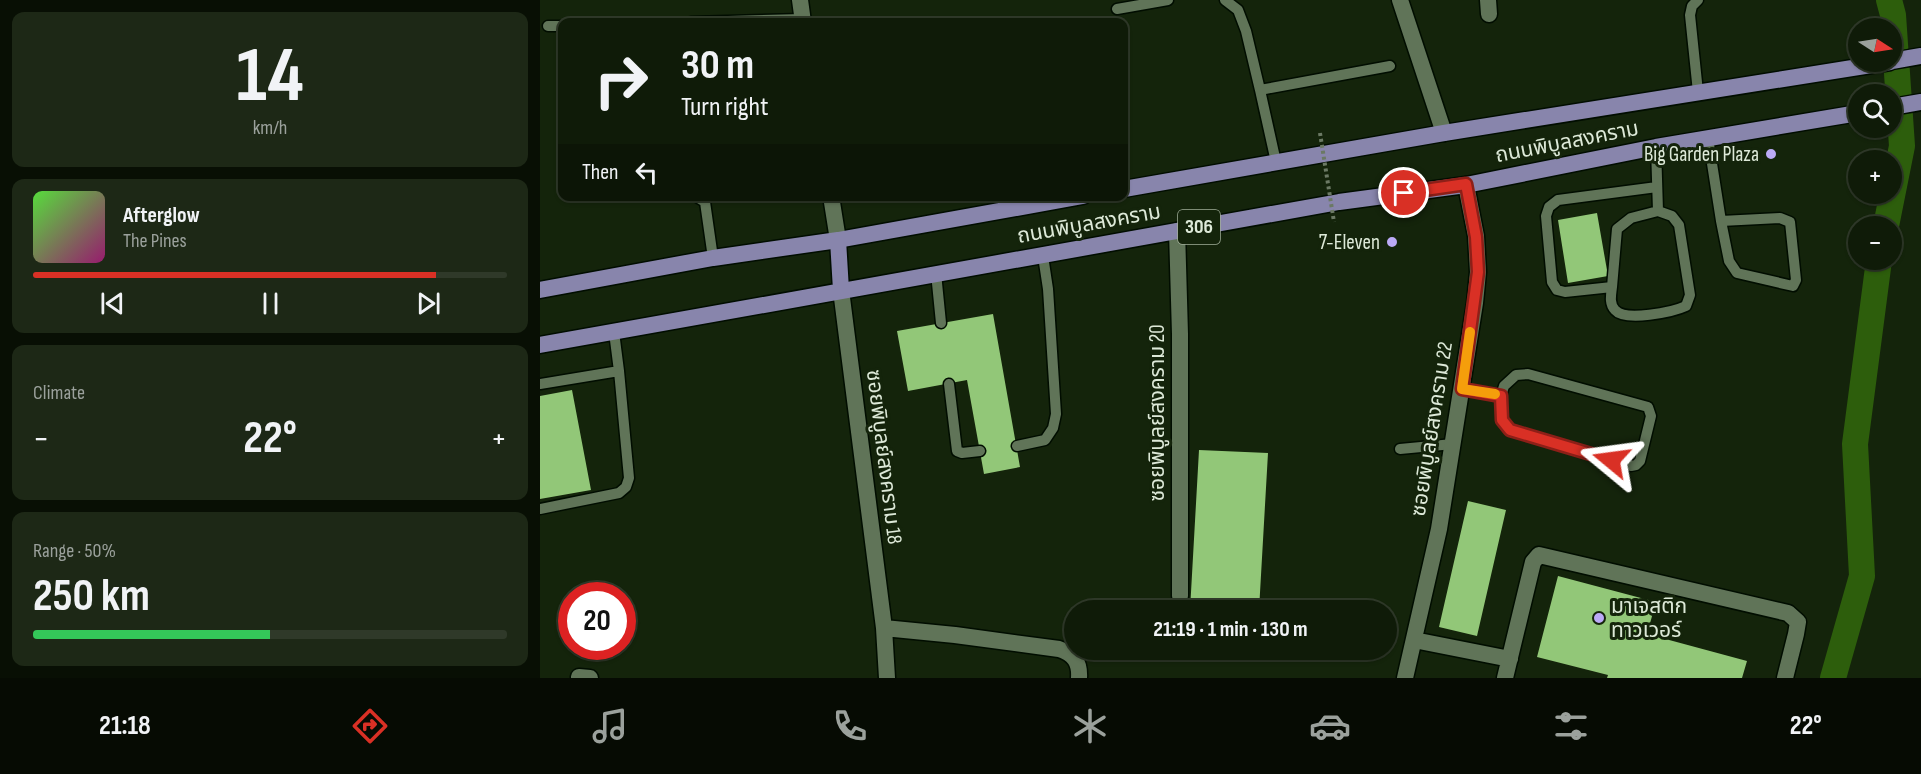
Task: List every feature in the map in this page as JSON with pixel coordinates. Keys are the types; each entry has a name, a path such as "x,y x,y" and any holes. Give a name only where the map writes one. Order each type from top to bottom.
{"main road":[{"name":"ถนนพิบูลสงคราม","path":"1902,59 1921,56"},
{"name":"ถนนพิบูลสงคราม","path":"1128,188 1444,133 1848,68"},
{"path":"1902,105 1921,102"},
{"name":"ถนนพิบูลสงคราม","path":"540,345 936,273 1043,256 1362,198 1466,184 1656,147 1848,115"},
{"name":"ถนนพิบูลสงคราม","path":"540,290 712,258 838,240 1055,201"},
{"path":"838,240 841,291"}],"street":[{"path":"800,0 803,18"},
{"path":"1400,0 1444,133"},
{"name":"ซอยพิบูลย์สงคราม 22","path":"1405,678 1439,530 1478,272 1476,237 1466,184"},
{"path":"832,201 838,240"},
{"name":"ซอยพิบูลย์สงคราม 20","path":"1177,231 1180,334 1180,596"},
{"name":"ซอยพิบูลย์สงคราม 18","path":"841,291 884,628 888,678"},
{"path":"1505,678 1533,562 1539,555 1548,555 1788,613 1798,622 1785,678"},
{"path":"884,628 1069,652 1079,668 1078,678"},
{"path":"1414,640 1510,659"}],"lane":[{"path":"1117,9 1168,0"},
{"path":"1225,0 1238,10 1246,31 1276,162"},
{"path":"1698,0 1692,6 1690,15 1698,92"},
{"path":"548,27 558,26"},
{"path":"1260,90 1390,66"},
{"path":"1708,138 1721,221 1729,261 1737,273 1793,286 1796,280 1790,222 1780,218 1721,221"},
{"path":"1656,147 1658,211"},
{"path":"1612,287 1565,292 1557,290 1552,282 1546,216 1550,207 1558,200 1658,187"},
{"path":"703,201 712,258"},
{"path":"1658,211 1672,216 1679,225 1690,295 1686,306 1674,312 1624,316 1616,312 1611,303 1617,229 1631,218 1658,211"},
{"path":"1017,446 1045,440 1053,428 1056,414 1048,289 1043,256"},
{"path":"936,273 941,323"},
{"path":"540,509 619,493 626,487 629,478 614,332"},
{"path":"540,384 619,371"},
{"path":"1528,374 1648,408 1651,416 1640,461 1631,466 1510,430 1502,420 1501,396 1504,386 1516,375 1528,374"},
{"path":"949,384 957,451 962,453 980,451"},
{"path":"1462,389 1501,396"},
{"path":"1400,449 1453,444"}],"path":[{"path":"1320,133 1334,222"}],"building":[{"path":"1597,213 1608,276 1568,283 1558,220"},
{"path":"993,314 1020,467 984,474 967,380 908,391 897,331"},
{"path":"572,390 591,490 540,499 540,396"},
{"path":"1199,450 1268,453 1260,600 1191,600"},
{"path":"1468,501 1506,510 1477,636 1439,627"},
{"name":"มาเจสติก ทาวเวอร์","path":"1558,576 1656,602 1647,634 1747,661 1742,678 1607,678 1608,675 1537,657"}],"waterway":[{"path":"1888,216 1902,146 1893,15 1889,0"},
{"path":"1833,678 1862,576 1855,444 1878,270"}],"slow traffic":[{"path":"1470,332 1462,389 1495,394"}],"place":[{"name":"Big Garden Plaza","path":"1771,154"},
{"name":"7-Eleven","path":"1392,242"},
{"name":"มาเจสติก ทาวเวอร์","path":"1599,618"}],"route":[{"path":"1404,193 1466,184 1476,237 1478,272 1462,389 1501,396 1502,420 1510,430 1611,460"}]}
